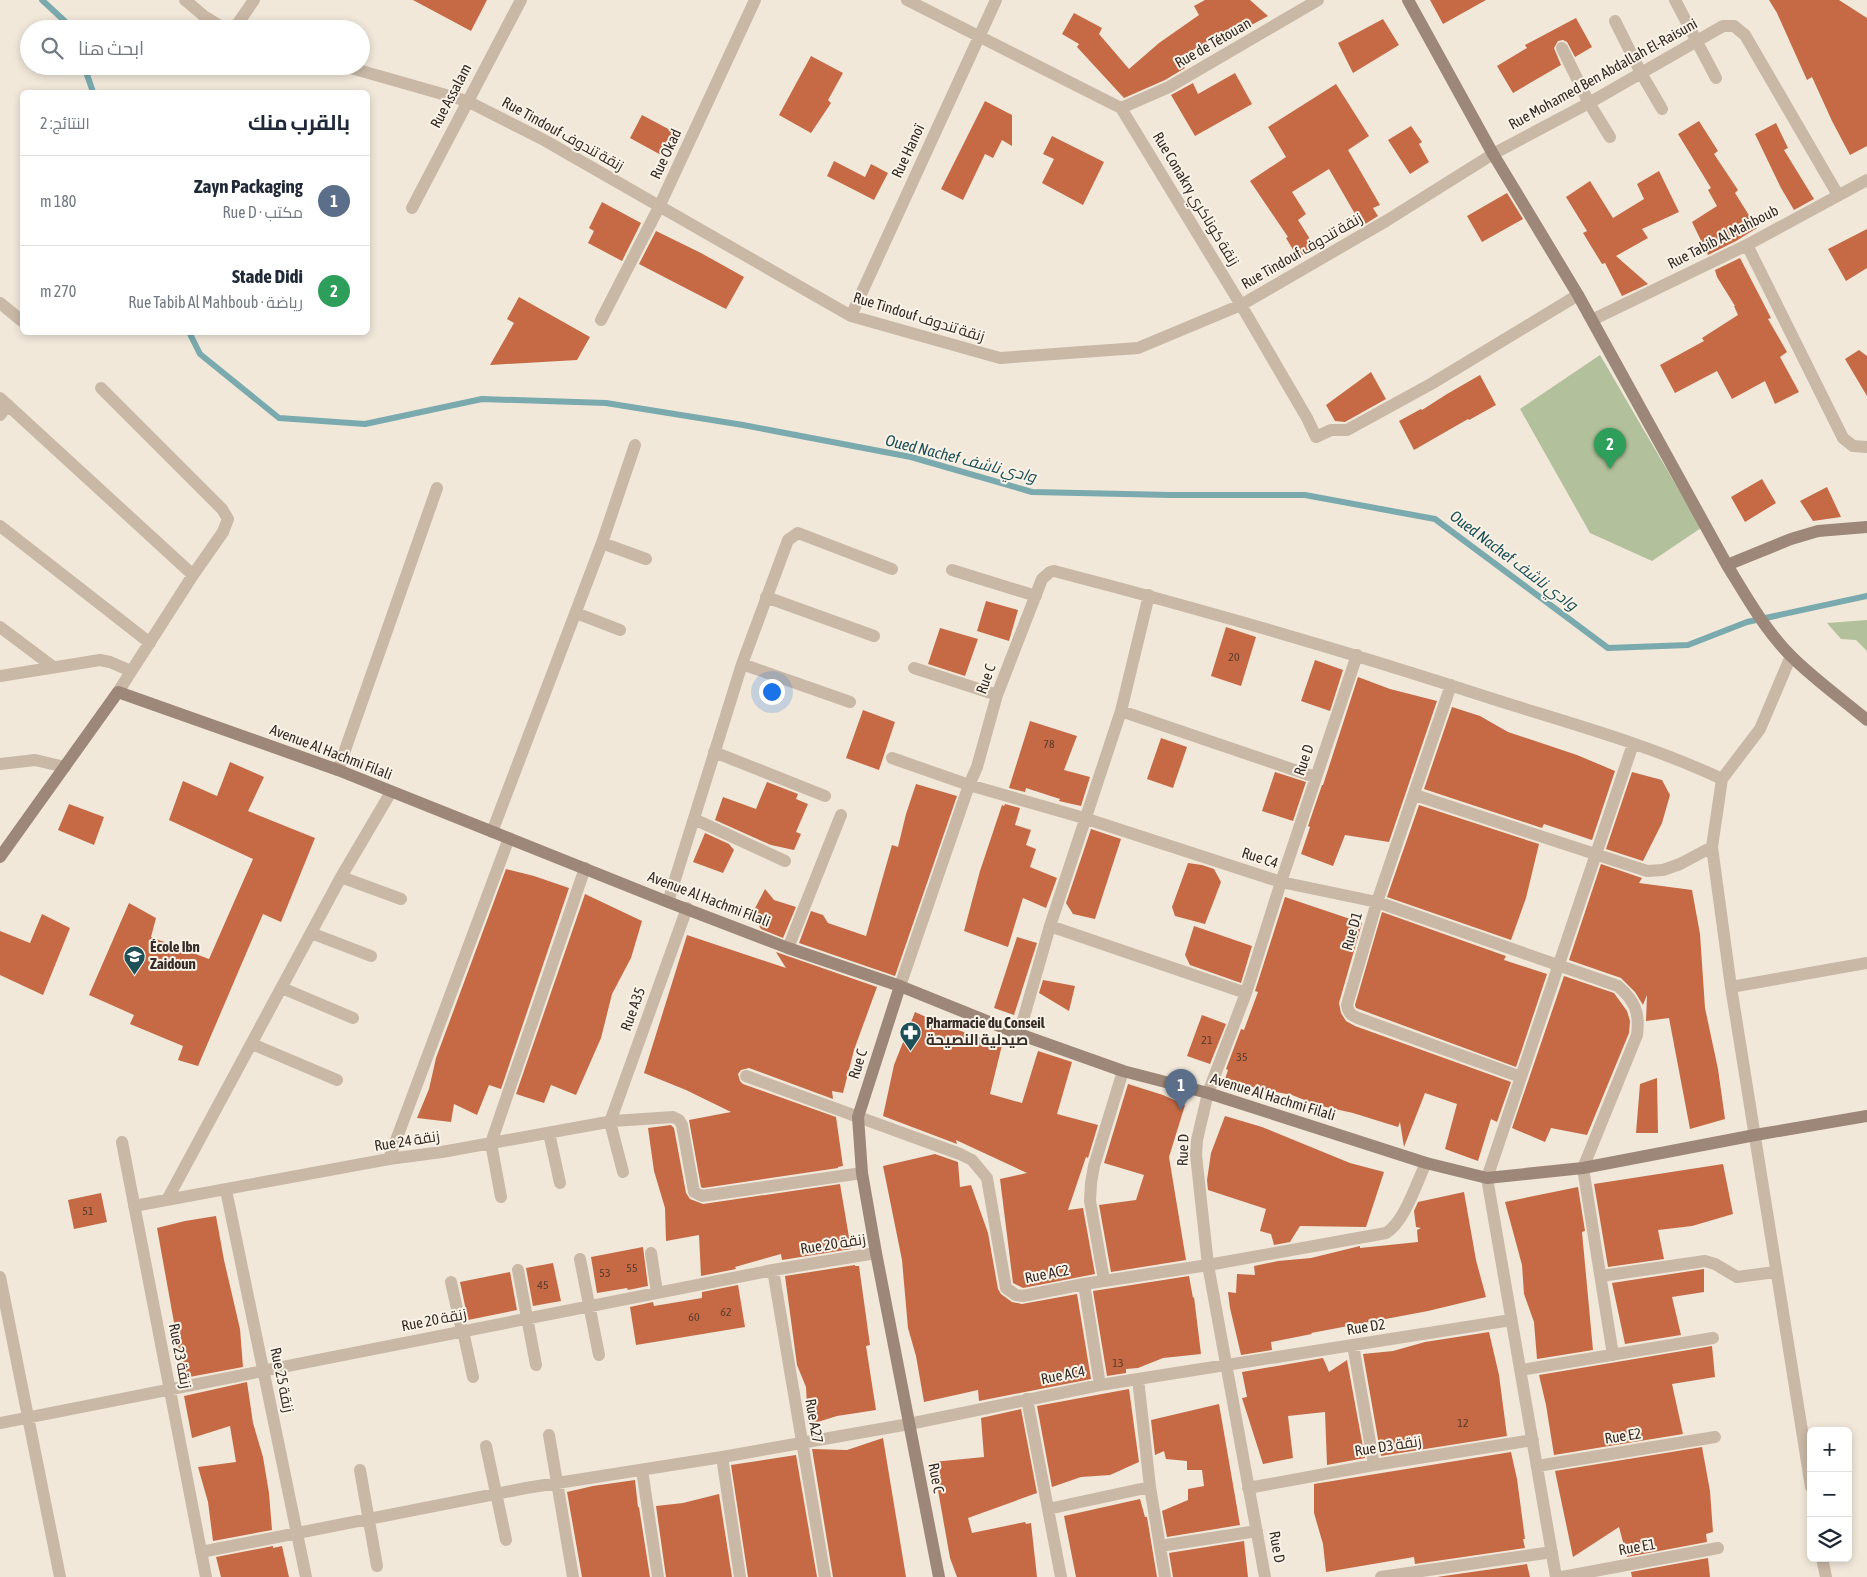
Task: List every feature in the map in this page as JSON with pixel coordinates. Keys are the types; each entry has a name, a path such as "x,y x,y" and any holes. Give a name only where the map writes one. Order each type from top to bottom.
{"street":[{"path":"185,0 210,20"},
{"path":"240,20 254,0"},
{"name":"Rue Assalam","path":"412,208 521,0"},
{"name":"Rue Okad","path":"601,320 659,207 755,0"},
{"path":"907,0 1121,108"},
{"name":"Rue Hanoï","path":"851,316 996,0"},
{"name":"Rue de Tétouan","path":"1121,108 1169,87 1318,0"},
{"path":"1408,0 1493,154 1578,295 1744,593 1775,638 1791,656 1867,720"},
{"path":"1675,0 1716,78"},
{"path":"1615,21 1641,73 1662,109"},
{"name":"Rue Mohamed Ben Abdallah El-Raisuni","path":"1493,154 1589,103 1723,26 1729,25 1740,30 1745,35 1838,195"},
{"path":"1562,48 1589,103 1610,137"},
{"name":"Rue Tindouf زنقة تندوف","path":"370,73 467,101 544,140 851,316 1000,358 1138,348 1241,305 1386,221 1493,154"},
{"name":"Rue Conakry زنقة كوناكري","path":"1121,108 1241,305 1307,418 1316,437 1331,430 1348,430 1431,384 1578,295"},
{"name":"Rue Tabib Al Mahboub","path":"1592,320 1747,245 1867,180"},
{"path":"1747,245 1844,438 1853,446 1867,446"},
{"path":"0,304 20,319"},
{"path":"0,857 118,692 223,532 228,519 222,509 101,388"},
{"path":"0,415 4,401 193,575"},
{"path":"492,832 602,543 635,445"},
{"path":"338,770 437,488"},
{"path":"0,526 150,643"},
{"path":"1727,565 1792,539 1818,531 1867,527"},
{"path":"668,902 742,664 788,540 798,533 892,569"},
{"path":"602,543 646,559"},
{"path":"952,570 1036,596"},
{"name":"Rue C","path":"939,1577 876,1253 862,1173 858,1117 968,785 977,767 997,695 1042,579 1054,571 1149,596"},
{"path":"1019,1034 1084,818 1121,711 1149,596 1357,655 1451,685 1633,744 1694,766 1722,779"},
{"path":"766,597 874,636"},
{"path":"576,613 620,630"},
{"path":"0,626 52,666"},
{"name":"Rue D","path":"1265,1577 1208,1265 1196,1155 1197,1140 1208,1093 1246,993 1357,655"},
{"path":"1791,656 1760,729 1722,779 1712,848 1731,987 1809,1472"},
{"path":"0,676 52,666 100,660 131,671"},
{"path":"742,664 850,702"},
{"path":"914,668 997,695"},
{"name":"Rue D1","path":"1451,685 1377,902 1347,1005 1351,1014 1521,1077"},
{"name":"Avenue Al Hachmi Filali","path":"118,692 338,770 668,902 788,948 900,986 1019,1034 1123,1071 1208,1093 1426,1163 1487,1178 1583,1168 1867,1116"},
{"path":"1121,711 1316,777"},
{"path":"1556,1577 1487,1178 1633,744"},
{"path":"714,752 824,796"},
{"name":"Rue C4","path":"892,758 968,785 1084,818 1281,882 1377,902 1618,986 1629,996 1639,1021 1636,1035 1583,1168"},
{"path":"0,764 36,760 65,766"},
{"path":"167,1200 341,877 391,792"},
{"path":"1415,795 1647,871 1663,870 1680,864 1712,848"},
{"path":"788,948 841,815"},
{"path":"694,819 785,860"},
{"path":"390,1159 509,838"},
{"path":"501,1197 491,1143 585,868"},
{"path":"341,877 401,899"},
{"name":"Rue A35","path":"610,1122 687,908"},
{"path":"1050,926 1246,993"},
{"path":"311,933 371,956"},
{"path":"1731,987 1867,963"},
{"path":"282,988 353,1018"},
{"path":"252,1044 337,1080"},
{"path":"1104,1280 1090,1201 1091,1183 1094,1166 1123,1071"},
{"path":"746,1076 858,1117"},
{"name":"Rue 24 زنقة","path":"134,1206 390,1159 610,1122 673,1117 682,1124 694,1192 702,1196 862,1173"},
{"name":"Rue AC2","path":"858,1117 972,1160 987,1178 1006,1288 1016,1295 1023,1296 1104,1280 1208,1265"},
{"path":"610,1122 623,1172"},
{"path":"548,1133 560,1183"},
{"name":"Rue 23 زنقة","path":"122,1142 206,1577"},
{"path":"1208,1265 1386,1233 1394,1228 1400,1220 1426,1163"},
{"path":"1583,1168 1613,1355"},
{"name":"Rue 25 زنقة","path":"226,1190 306,1577"},
{"path":"651,1253 658,1292"},
{"name":"Rue 20 زنقة","path":"0,1423 658,1292 876,1253"},
{"path":"580,1259 599,1355"},
{"path":"1601,1276 1705,1261 1715,1264 1737,1277 1776,1272"},
{"path":"518,1270 536,1364"},
{"name":"Rue A27","path":"773,1270 825,1577"},
{"path":"0,1277 60,1577"},
{"path":"452,1282 473,1377"},
{"path":"1084,1284 1100,1385"},
{"name":"Rue D2","path":"1225,1365 1511,1320"},
{"path":"1521,1370 1713,1338"},
{"path":"1354,1345 1374,1465"},
{"name":"Rue AC4","path":"201,1552 496,1494 802,1443 908,1424 1100,1385 1225,1365"},
{"path":"1138,1379 1150,1487 1165,1577"},
{"path":"1027,1399 1061,1577"},
{"path":"549,1435 573,1577"},
{"name":"Rue E2","path":"1537,1466 1715,1437"},
{"name":"Rue D3 زنقة","path":"1248,1488 1374,1465 1533,1440"},
{"path":"486,1446 506,1540"},
{"path":"722,1457 740,1577"},
{"path":"360,1470 377,1566"},
{"path":"642,1470 658,1577"},
{"path":"1048,1509 1150,1487"},
{"path":"1160,1546 1257,1531"},
{"name":"Rue E1","path":"1562,1577 1718,1548"},
{"path":"1381,1577 1410,1575 1552,1552"},
{"path":"1823,1562 1826,1577"}],"green space":[{"path":"1600,355 1701,528 1652,561 1590,533 1520,409"},
{"path":"1867,620 1867,651 1856,640 1841,639 1827,623"}],"building":[{"path":"413,0 487,0 471,31"},
{"path":"1205,0 1250,0 1268,16 1246,28 1244,24 1180,57 1185,68 1165,80 1124,98 1077,47 1079,44 1062,34 1074,13 1102,28 1099,34 1129,69 1159,43 1199,15 1194,6"},
{"path":"1430,0 1486,0 1443,24"},
{"path":"1769,0 1839,0 1867,18 1867,146 1850,155 1812,77 1807,80 1777,13"},
{"path":"1576,18 1592,47 1575,57 1567,42 1563,40 1558,41 1554,48 1561,65 1513,93 1497,66 1527,48 1525,45"},
{"path":"1383,19 1399,45 1353,73 1338,43"},
{"path":"811,56 843,73 828,100 831,103 811,133 779,115"},
{"path":"1235,73 1252,104 1195,136 1171,95 1193,83 1198,94"},
{"path":"1336,84 1369,136 1348,150 1380,205 1373,208 1378,216 1362,226 1329,169 1292,192 1306,214 1298,220 1315,247 1298,258 1286,238 1288,237 1250,181 1286,157 1268,127"},
{"path":"985,101 1012,115 1012,146 1002,140 993,158 985,154 963,200 941,189"},
{"path":"642,115 674,132 661,155 630,138"},
{"path":"1699,121 1718,151 1714,154 1738,190 1735,193 1757,228 1708,255 1692,222 1717,206 1708,190 1711,188 1678,134"},
{"path":"1776,123 1788,148 1784,150 1814,199 1794,210 1781,188 1755,134"},
{"path":"1411,126 1422,142 1419,144 1429,162 1410,174 1388,140"},
{"path":"1052,136 1104,162 1083,205 1042,183 1054,159 1043,154"},
{"path":"834,161 865,177 871,164 888,173 874,200 827,176"},
{"path":"1659,171 1679,212 1642,229 1648,238 1616,256 1648,284 1622,296 1605,263 1602,264 1583,233 1587,231 1566,197 1590,181 1613,218 1644,199 1637,184"},
{"path":"1507,193 1523,219 1482,242 1467,216"},
{"path":"602,202 641,223 622,261 588,243 594,231 589,228"},
{"path":"1867,229 1867,268 1846,281 1828,249"},
{"path":"656,231 744,277 726,309 639,264"},
{"path":"1740,258 1771,318 1768,319 1787,352 1780,357 1799,392 1775,404 1765,381 1732,399 1717,371 1675,393 1660,365 1704,341 1702,338 1738,315 1715,270"},
{"path":"519,297 590,337 577,360 490,365 514,323 507,319"},
{"path":"1859,350 1867,356 1867,396 1845,359"},
{"path":"1371,372 1386,399 1345,422 1335,421 1326,405"},
{"path":"1480,375 1496,405 1414,450 1399,421 1422,410"},
{"path":"1762,479 1776,503 1745,522 1731,497"},
{"path":"1827,487 1841,517 1813,521 1800,501"},
{"path":"986,601 1018,610 1009,641 977,631"},
{"path":"1226,627 1256,637 1241,686 1211,676"},
{"path":"940,628 978,639 965,676 928,664"},
{"path":"1315,660 1343,670 1330,711 1301,701"},
{"path":"1358,677 1390,689 1437,701 1389,842 1345,835 1333,866 1301,854 1310,827 1308,826"},
{"path":"1452,707 1480,716 1508,732 1577,755 1615,771 1592,840 1544,824 1542,828 1424,789"},
{"path":"863,710 895,722 879,770 846,758"},
{"path":"1030,721 1077,736 1064,770 1090,777 1081,806 1059,801 1060,799 1026,788 1025,792 1009,788"},
{"path":"1161,738 1187,747 1173,788 1147,779"},
{"path":"230,762 264,777 248,811 315,838 281,922 263,914 198,1066 178,1060 183,1046 130,1024 134,1015 89,995 129,903 156,918 151,937 209,959 253,859 169,820 183,781 217,796"},
{"path":"1275,772 1306,782 1293,821 1262,811"},
{"path":"1632,772 1662,780 1670,795 1662,823 1643,861 1606,849"},
{"path":"767,782 798,794 796,799 808,804 796,832 801,834 794,850 771,845 715,820 723,797 756,809"},
{"path":"916,784 957,796 895,976 799,943 811,911 823,915 828,923 866,936 892,845 898,847"},
{"path":"69,804 104,817 94,845 58,830"},
{"path":"1005,804 1020,808 1015,825 1031,830 1026,845 1036,849 1030,867 1057,878 1046,908 1023,898 1008,947 964,931 980,871 1002,805 1004,806"},
{"path":"1419,805 1539,844 1526,898 1511,940 1387,897"},
{"path":"1091,829 1121,839 1095,919 1073,914 1066,903"},
{"path":"705,833 729,844 734,850 723,873 693,862"},
{"path":"1188,863 1214,869 1221,882 1205,924 1175,916 1172,907"},
{"path":"1601,864 1642,878 1639,883 1692,890 1700,934 1705,1008 1718,1069 1725,1119 1690,1129 1669,1018 1646,1021 1647,995 1643,1005 1635,992 1621,978 1569,960"},
{"path":"506,869 569,888 501,1089 489,1085 477,1115 454,1104 451,1122 417,1118 429,1089 436,1058"},
{"path":"765,889 774,900 796,907 783,938 761,929 752,914"},
{"path":"585,894 642,921 631,958 612,994 601,1038 576,1095 551,1085 544,1103 516,1094"},
{"path":"1285,897 1362,923 1339,1003 1341,1013 1346,1021 1355,1026 1511,1082 1497,1122 1491,1119 1478,1161 1445,1149 1457,1104 1425,1093 1404,1147 1400,1122 1398,1127 1353,1113 1317,1105 1292,1095 1256,1088 1225,1079 1228,1070 1226,1069 1241,1029 1244,1030 1258,992 1255,991"},
{"path":"1382,912 1506,956 1504,960 1547,974 1516,1067 1356,1008 1355,1005"},
{"path":"42,914 70,928 43,995 0,975 0,931 30,943"},
{"path":"1194,926 1252,946 1241,983 1190,965 1185,955"},
{"path":"687,935 786,968 776,952 877,987 854,1050 843,1093 832,1091 833,1099 749,1068 741,1070 738,1074 743,1084 836,1117 843,1166 701,1187 689,1120 731,1112 686,1090 644,1073"},
{"path":"1017,937 1037,943 1014,1015 994,1008"},
{"path":"1564,976 1614,993 1627,1011 1630,1021 1629,1033 1587,1135 1551,1128 1545,1142 1512,1128"},
{"path":"1043,980 1075,986 1069,1011 1039,993"},
{"path":"915,1012 946,1026 1002,1045 990,1094 1022,1103 1038,1051 1072,1062 1057,1114 1098,1125 1088,1158 1086,1157 1068,1210 1083,1208 1095,1274 1023,1288 1013,1283 1000,1179 1027,1173 956,1140 957,1144 883,1116 894,1065"},
{"path":"1202,1015 1226,1024 1210,1064 1187,1056"},
{"path":"1657,1078 1658,1133 1636,1133 1640,1084"},
{"path":"1128,1084 1163,1095 1185,1105 1169,1157 1186,1260 1111,1272 1099,1205 1136,1200 1144,1175 1104,1163"},
{"path":"1225,1116 1262,1127 1350,1163 1384,1172 1366,1227 1300,1226 1290,1242 1274,1245 1271,1234 1260,1231 1266,1209 1208,1190 1207,1180 1211,1153"},
{"path":"671,1125 674,1128 686,1193 690,1199 703,1204 840,1184 851,1249 782,1260 781,1254 735,1267 736,1269 701,1276 699,1235 666,1241 665,1208 654,1171 648,1128"},
{"path":"935,1154 958,1162 960,1187 971,1185 988,1233 998,1289 1001,1294 1012,1302 1022,1304 1077,1294 1091,1379 979,1401 978,1390 924,1402 916,1356 908,1328 902,1260 883,1166"},
{"path":"1723,1164 1733,1214 1692,1226 1658,1230 1664,1259 1608,1267 1594,1184"},
{"path":"1578,1187 1585,1231 1582,1232 1593,1350 1537,1359 1534,1322 1524,1294 1522,1265 1505,1202"},
{"path":"1464,1192 1476,1260 1486,1297 1428,1311 1271,1342 1272,1350 1241,1355 1228,1292 1236,1293 1237,1274 1255,1275 1254,1266 1278,1261 1311,1258 1360,1246 1360,1248 1418,1242 1417,1230 1421,1228 1416,1227 1414,1211 1418,1202"},
{"path":"101,1193 107,1222 74,1229 68,1200"},
{"path":"216,1216 240,1329 243,1367 184,1378 157,1228"},
{"path":"643,1247 648,1286 597,1293 591,1257"},
{"path":"553,1263 561,1301 533,1306 526,1268"},
{"path":"855,1265 859,1266 870,1345 866,1346 876,1410 837,1416 808,1425 806,1387 797,1365 785,1276"},
{"path":"1704,1269 1704,1292 1672,1297 1681,1335 1625,1344 1612,1283"},
{"path":"510,1272 517,1310 468,1320 460,1282"},
{"path":"1189,1276 1194,1297 1201,1354 1163,1358 1138,1368 1126,1369 1126,1373 1107,1376 1093,1291"},
{"path":"738,1285 745,1327 636,1345 630,1307 653,1302 654,1306 702,1298 702,1292"},
{"path":"1489,1332 1499,1375 1507,1436 1381,1456 1363,1354 1393,1351 1425,1342"},
{"path":"1712,1346 1715,1377 1672,1384 1683,1434 1554,1455 1539,1375"},
{"path":"1323,1358 1329,1372 1347,1360 1365,1458 1327,1465 1325,1412 1288,1416 1293,1458 1263,1464 1242,1398 1247,1397 1242,1372"},
{"path":"247,1382 253,1423 263,1457 269,1493 272,1530 213,1541 208,1502 198,1467 236,1462 230,1426 192,1438 184,1396"},
{"path":"1129,1389 1139,1462 1110,1475 1081,1477 1052,1487 1037,1406"},
{"path":"1219,1404 1240,1525 1167,1537 1162,1511 1188,1500 1188,1489 1204,1486 1202,1470 1187,1470 1187,1461 1166,1459 1164,1451 1155,1455 1151,1420"},
{"path":"1021,1409 1037,1493 968,1518 972,1533 1025,1522 1026,1524 1031,1523 1037,1577 957,1577 950,1558 933,1462 984,1457 981,1418"},
{"path":"883,1438 906,1577 833,1577 812,1449 847,1450"},
{"path":"1702,1447 1710,1491 1713,1532 1706,1534 1707,1542 1627,1557 1619,1527 1573,1557 1555,1471"},
{"path":"1511,1452 1517,1479 1525,1548 1415,1564 1414,1557 1326,1572 1323,1544 1314,1513 1314,1484"},
{"path":"796,1455 817,1577 748,1577 731,1465"},
{"path":"635,1480 650,1577 582,1577 567,1492"},
{"path":"719,1494 732,1577 666,1577 656,1506 683,1503"},
{"path":"1140,1499 1145,1517 1147,1517 1157,1577 1076,1577 1064,1516"},
{"path":"1244,1541 1248,1577 1173,1577 1169,1553"},
{"path":"273,1546 273,1548 282,1546 289,1577 221,1577 216,1557"},
{"path":"1708,1558 1710,1577 1632,1577 1631,1572"},
{"path":"1527,1564 1530,1577 1437,1577"}],"waterway":[{"name":"Oued Nachef وادي ناشف","path":"42,0 64,20"},
{"name":"Oued Nachef وادي ناشف","path":"87,75 92,90"},
{"name":"Oued Nachef وادي ناشف","path":"190,335 200,354 279,418 365,424 482,399 606,403 743,425 911,457 1032,492 1305,495 1435,519 1608,648 1688,645 1747,622 1867,596"}],"place":[{"name":"Stade Didi","path":"1610,469"},
{"name":"École Ibn Zaidoun","path":"134,975"},
{"name":"Pharmacie du Conseil صيدلية النصيحة","path":"910,1051"},
{"name":"Zayn Packaging","path":"1181,1110"}]}
